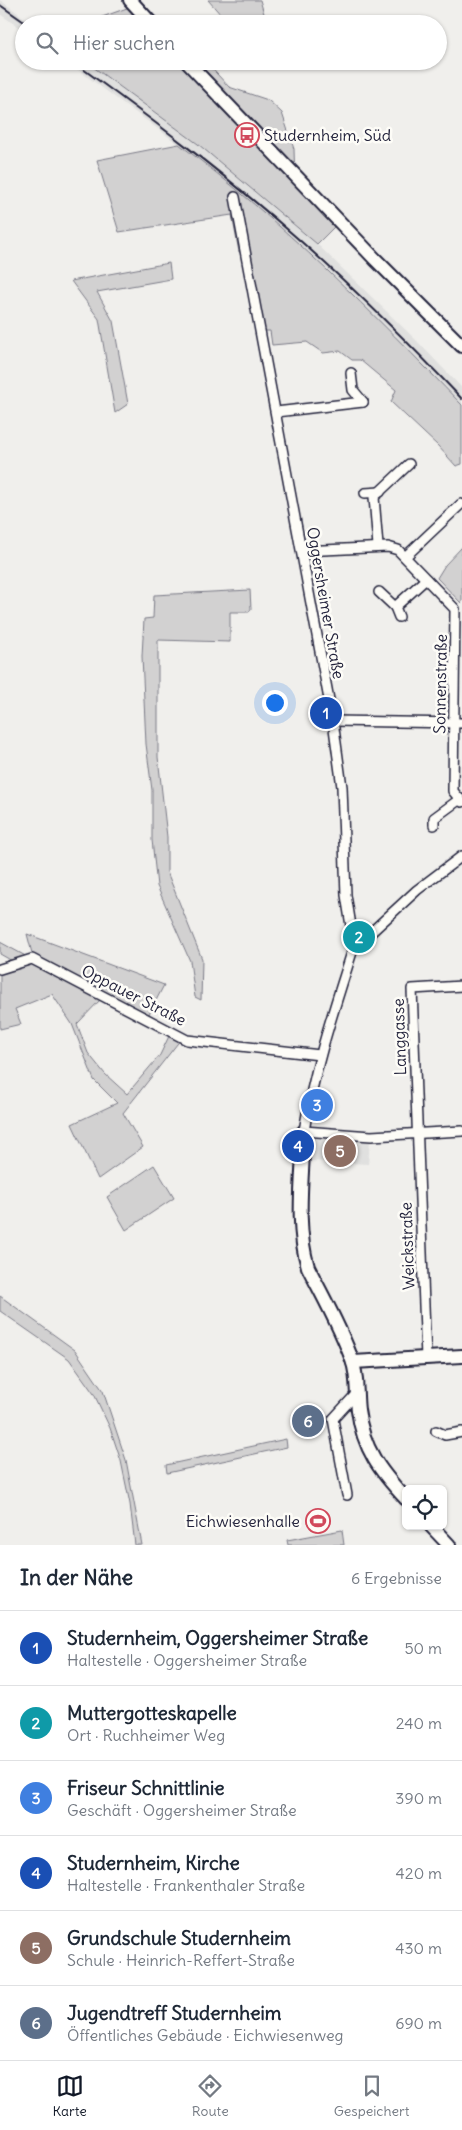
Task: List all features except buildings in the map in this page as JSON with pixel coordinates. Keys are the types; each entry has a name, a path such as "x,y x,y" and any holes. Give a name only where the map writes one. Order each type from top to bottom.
{"street":[{"path":"130,0 144,15"},
{"path":"195,70 382,266 462,346"},
{"name":"Oggersheimer Straße","path":"235,197 333,721 342,787 346,894 353,950 320,1056 304,1130"},
{"path":"276,412 363,402 353,390 351,373"},
{"path":"378,546 374,497 409,464"},
{"path":"365,492 380,492"},
{"path":"405,557 461,504"},
{"name":"Sonnenstraße","path":"302,551 388,546 398,550 426,579 459,608 458,723 453,790 461,801 434,818 434,825"},
{"path":"395,608 426,579"},
{"path":"380,592 395,608 399,618"},
{"path":"333,721 458,723"},
{"path":"353,950 417,890 462,856"},
{"name":"Oppauer Straße","path":"0,969 32,959 187,1040 320,1056"},
{"name":"Langgasse","path":"418,1133 412,989 462,986"},
{"path":"402,1495 384,1476 373,1460 361,1428 353,1362 308,1267 303,1251 301,1228 304,1130 371,1136 462,1131"},
{"name":"Weickstraße","path":"418,1133 426,1358"},
{"path":"353,1362 462,1356"},
{"path":"347,1495 333,1419 357,1394"},
{"path":"436,1431 445,1435 462,1432"},
{"path":"435,1530 449,1545"}],"shaded area":[{"path":"0,0 21,15 15,15 15,25 0,14"},
{"path":"208,0 260,0 264,15 221,15"},
{"path":"138,4 148,15 108,15"},
{"path":"78,70 97,70 198,144 317,244 416,340 462,388 462,405 331,273 275,223 189,152"},
{"path":"97,70 213,70 229,87 268,100 282,113 294,149 295,183 337,224 317,244 198,144"},
{"path":"179,144 254,204 326,269 462,405 462,464 456,466 438,446 391,402 396,390 360,360 352,360 340,351 323,353 307,342 272,345 270,331 264,331 249,256 239,252 232,215 119,232 97,160"},
{"path":"169,263 171,279 97,292 113,321 128,404 115,413 99,319 71,281"},
{"path":"462,547 461,603 437,578 445,565"},
{"path":"250,590 251,609 249,612 230,612 230,642 158,640 158,757 167,837 167,872 202,959 201,1000 195,997 190,961 157,886 152,840 152,790 146,744 142,656 144,619 153,618 154,595"},
{"path":"27,934 164,985 148,1016 33,957"},
{"path":"0,942 102,998 77,1024 88,1053 105,1074 127,1094 160,1055 170,1034 181,1039 123,1113 143,1147 98,1179 72,1124 117,1103 94,1080 72,1024 52,994 15,1009 21,1024 0,1029 0,966 14,962 0,954"},
{"path":"311,1137 370,1140 368,1164 310,1161"},
{"path":"154,1165 174,1198 126,1230 107,1197"},
{"path":"0,1296 75,1350 103,1391 126,1460 142,1545 135,1545 130,1504 121,1461 110,1428 94,1394 69,1359 0,1311"},
{"path":"286,1439 287,1447 167,1473 166,1465"},
{"path":"342,1530 344,1545 288,1545 287,1540"}],"railway":[{"path":"0,5 15,16"},
{"path":"84,70 186,146 318,256 462,399"}],"place":[{"name":"Studernheim, Süd","path":"247,135"},
{"name":"Studernheim, Oggersheimer Straße","path":"326,713"},
{"name":"Muttergotteskapelle","path":"359,937"},
{"name":"Friseur Schnittlinie","path":"317,1105"},
{"name":"Studernheim, Kirche","path":"298,1146"},
{"name":"Grundschule Studernheim","path":"340,1151"},
{"name":"Jugendtreff Studernheim","path":"308,1421"},
{"name":"Eichwiesenhalle","path":"318,1521"}]}
